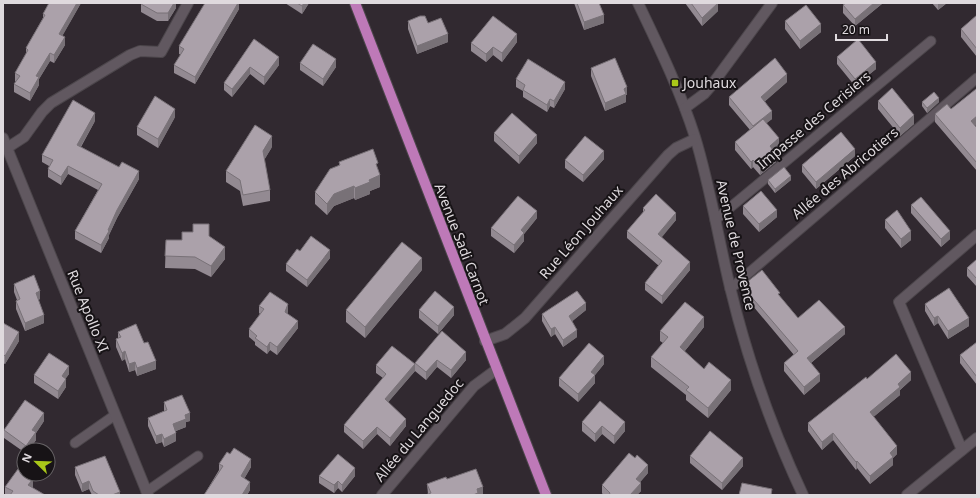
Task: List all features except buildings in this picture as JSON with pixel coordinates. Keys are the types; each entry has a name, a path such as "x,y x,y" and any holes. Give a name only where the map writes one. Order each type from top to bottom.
{"main road":[{"name":"Avenue Sadi Carnot","path":"355,3 546,495"}],"street":[{"path":"5,143 24,137 42,112 60,97 130,54 140,51 161,52 188,3"},
{"name":"Avenue de Provence","path":"638,3 685,108 695,138 730,289 755,376 772,424 803,495"},
{"path":"685,108 704,94 711,86 772,3"},
{"name":"Rue Léon Jouhaux","path":"485,341 505,334 525,318 668,155 676,148 695,138"},
{"name":"Rue Apollo XI","path":"5,143 147,493"},
{"path":"962,450 899,302 977,235"},
{"name":"Allée du Languedoc","path":"382,495 474,386 497,369"},
{"path":"907,495 977,438"}],"lane":[{"name":"Impasse des Cerisiers","path":"715,220 931,41"},
{"name":"Allée des Abricotiers","path":"730,289 977,78"},
{"path":"75,443 115,415"},
{"path":"147,493 198,456"}],"place":[{"name":"Jouhaux","path":"675,83"}]}
